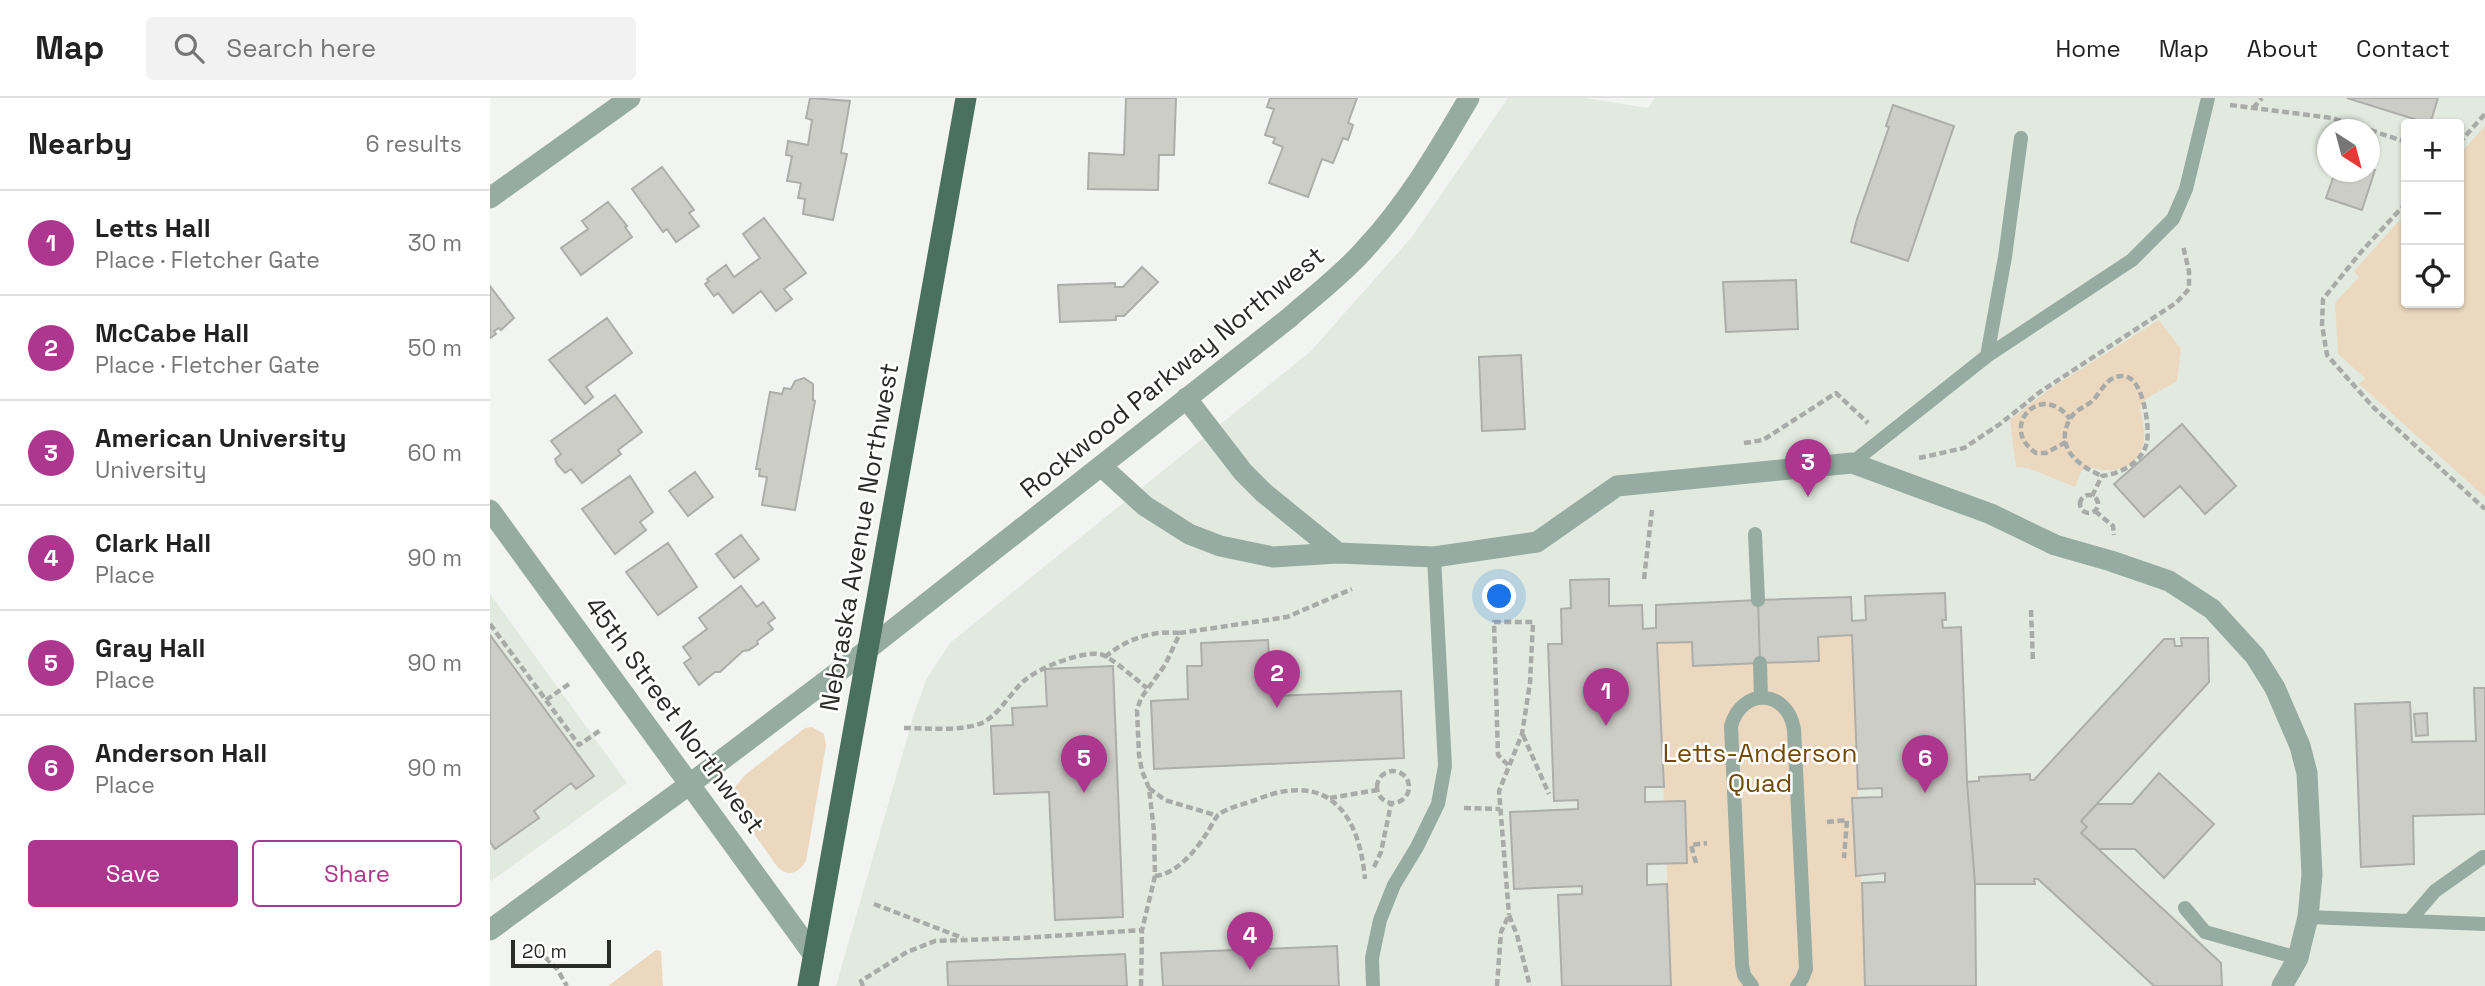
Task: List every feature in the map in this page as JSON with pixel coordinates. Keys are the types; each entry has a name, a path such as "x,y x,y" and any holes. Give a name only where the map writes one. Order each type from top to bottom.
{"main road":[{"name":"Nebraska Avenue Northwest","path":"808,986 966,98"}],"street":[{"path":"490,198 630,98"},
{"name":"Rockwood Parkway Northwest","path":"490,930 690,785 867,650 1289,318 1363,251 1410,193 1469,98"},
{"path":"1186,398 1243,472 1264,493 1338,553"},
{"path":"1101,466 1145,506 1189,534 1273,558 1338,553 1434,557 1537,542 1617,486 1852,463 1991,514 2055,545 2101,557 2169,581 2194,595 2230,625 2255,656 2275,688 2300,746 2307,773 2312,875 2308,917 2298,958 2282,986"},
{"name":"45th Street Northwest","path":"490,510 813,954"}],"lane":[{"path":"1852,463 1987,356 2132,260 2173,219 2186,189 2208,98"},
{"path":"1987,356 2005,257 2021,138"},
{"path":"1755,534 1758,600"},
{"path":"1373,986 1372,958 1380,919 1394,886 1438,804 1445,765 1434,557"},
{"path":"1760,663 1761,698"},
{"path":"1752,986 1744,975 1742,965 1731,726 1734,715 1741,706 1750,700 1761,698 1771,699 1787,710 1794,729 1806,963 1802,979 1797,986"},
{"path":"2410,920 2435,891 2483,857"},
{"path":"2185,908 2205,932 2298,958"},
{"path":"2308,917 2485,924"}],"path":[{"path":"2253,108 2262,98"},
{"path":"2229,105 2335,119"},
{"path":"2464,137 2485,114"},
{"path":"2380,134 2401,140"},
{"path":"2401,209 2323,299 2322,325 2327,355 2374,408 2485,509"},
{"path":"1914,459 1964,448 2040,392 2176,303 2189,289 2189,271 2183,246"},
{"path":"2123,376 2136,381 2141,391 2147,444 2142,454 2130,466 2102,476 2080,465 2068,451 2066,442 2070,419 2077,410 2096,398 2109,380 2123,376"},
{"path":"2066,442 2046,453 2036,453 2025,444 2020,433 2021,422 2026,413 2035,406 2049,403 2064,411 2070,419"},
{"path":"2092,496 2102,476"},
{"path":"2084,496 2092,496 2099,503 2095,511 2086,514 2080,507 2080,501 2084,496"},
{"path":"2095,511 2113,526 2114,536"},
{"path":"1105,657 1119,646 1153,633 1180,633 1287,617 1352,589"},
{"path":"2031,610 2034,662"},
{"path":"1508,765 1498,755 1494,622 1533,622 1530,683 1522,734 1499,791 1509,915 1530,986"},
{"path":"490,624 579,745 602,729"},
{"path":"1142,986 1142,930 1155,876 1154,831 1149,788 1142,771 1137,710 1147,688 1165,665 1180,633"},
{"path":"904,728 970,727 982,723 992,716 1025,680 1069,659 1100,654 1147,688"},
{"path":"546,700 569,684"},
{"path":"1522,734 1549,794"},
{"path":"1387,772 1402,774 1408,782 1405,798 1396,804 1386,802 1377,790 1379,779 1387,772"},
{"path":"1408,782 1415,776"},
{"path":"1149,788 1166,800 1218,816"},
{"path":"1155,876 1166,875 1195,851 1218,816 1279,790 1306,792 1330,798 1377,790"},
{"path":"1330,798 1355,829 1363,853 1365,879"},
{"path":"1464,808 1500,809"},
{"path":"1827,822 1847,820 1844,858"},
{"path":"1696,863 1691,845 1707,843"},
{"path":"874,904 967,940"},
{"path":"1497,986 1501,932 1509,915"},
{"path":"863,986 861,981 907,952 935,941 1142,930"},
{"path":"538,950 557,970 567,986"}],"shaded area":[{"path":"1508,98 1586,98 1648,108 1655,98 2485,98 2485,986 836,986 914,714 926,680 950,643 1311,351 1411,238"},
{"path":"490,594 627,783 490,882"}],"green space":[{"path":"2485,126 2485,497 2359,384 2365,378 2338,354 2335,303 2359,277 2354,271 2401,219 2401,308 2464,308 2464,149"},
{"path":"2159,320 2181,349 2177,381 2147,398 2140,406 2144,440 2136,458 2130,464 2114,470 2086,466 2075,487 2028,468 2016,467 2010,420 2051,388"},
{"name":"Letts-Anderson Quad","path":"1852,635 1865,986 1672,986 1657,643 1692,642 1694,666 1819,661 1818,637"},
{"path":"812,727 824,734 826,745 806,861 796,871 788,873 776,865 732,802 731,792 745,775 805,728"},
{"path":"656,950 661,951 663,986 608,986"}],"building":[{"path":"810,98 850,101 841,153 847,154 833,220 803,214 805,199 798,198 801,183 787,181 792,156 786,155 788,141 808,145 812,120 806,118"},
{"path":"1126,98 1176,98 1174,155 1159,155 1158,190 1088,189 1089,153 1124,155"},
{"path":"1270,98 1357,98 1348,123 1353,125 1348,140 1343,138 1333,163 1322,159 1308,197 1269,183 1283,147 1273,143 1275,138 1265,135 1274,109 1267,107"},
{"path":"2347,98 2438,98 2432,119 2414,119"},
{"path":"1893,105 1954,126 1908,261 1851,242 1889,127 1886,126"},
{"path":"662,167 694,210 689,213 699,226 676,242 667,229 663,232 632,189"},
{"path":"2332,182 2371,182 2362,210 2326,198"},
{"path":"608,202 632,237 581,275 561,248 588,229 582,221"},
{"path":"764,218 806,273 784,289 792,299 776,311 761,291 733,313 718,293 714,296 705,284 709,281 707,279 726,265 734,277 760,258 743,234"},
{"path":"1142,267 1158,282 1124,316 1116,316 1116,320 1060,322 1058,285 1115,283 1115,287 1123,287"},
{"path":"1796,280 1798,329 1726,332 1723,282"},
{"path":"490,286 514,318 501,330 499,328 494,331 496,334 490,338"},
{"path":"607,318 632,353 586,387 593,397 585,404 549,360"},
{"path":"1521,355 1525,429 1482,431 1479,357"},
{"path":"804,378 813,384 815,401 795,510 762,505 767,477 759,476 760,469 756,469 770,392 782,394 784,388 791,389 795,381"},
{"path":"615,395 642,432 618,450 621,454 582,483 571,469 565,473 557,464 555,459 561,454 551,441"},
{"path":"2182,424 2236,486 2205,514 2180,486 2144,517 2114,484"},
{"path":"695,472 713,497 688,516 669,491"},
{"path":"630,476 653,512 640,522 646,530 615,554 582,509"},
{"path":"741,535 759,559 734,578 716,554"},
{"path":"668,543 697,587 658,615 626,572"},
{"path":"1609,579 1609,606 1642,605 1643,629 1656,628 1656,605 1758,600 1760,663 1693,666 1692,642 1657,643 1664,787 1645,787 1645,802 1685,801 1687,863 1647,864 1647,885 1667,884 1671,986 1562,986 1558,895 1582,894 1582,886 1514,889 1510,812 1578,809 1578,800 1554,801 1548,644 1562,644 1561,609 1571,608 1570,580"},
{"path":"741,586 757,607 763,602 775,618 768,623 773,629 757,641 758,644 743,651 720,672 715,672 699,685 684,663 691,658 683,647 707,629 699,618"},
{"path":"1945,593 1946,620 1942,620 1943,628 1961,627 1967,782 1975,884 1976,986 1865,986 1862,883 1885,882 1885,873 1856,876 1852,798 1882,797 1882,788 1858,789 1852,635 1818,637 1819,661 1760,663 1758,600 1851,597 1852,621 1866,620 1865,596"},
{"path":"490,635 594,776 576,789 571,783 534,811 539,818 495,849 490,842"},
{"path":"2181,638 2208,638 2209,682 2081,821 2087,827 2081,833 2221,963 2222,986 2154,986 2038,879 2034,879 2035,884 1975,884 1967,782 1979,781 1979,777 2030,774 2030,780 2034,780 2164,639 2174,639 2175,646 2182,646"},
{"path":"1268,640 1271,696 1401,691 1404,758 1154,769 1151,701 1188,699 1187,666 1202,666 1201,643"},
{"path":"1113,666 1123,917 1055,920 1049,792 994,794 991,726 1013,725 1012,708 1047,706 1045,669"},
{"path":"2474,688 2485,688 2485,814 2413,816 2414,864 2361,867 2355,704 2410,702 2412,742 2476,741"},
{"path":"2427,713 2428,735 2416,736 2414,714"},
{"path":"2159,773 2214,824 2164,878 2135,849 2099,849 2081,833 2087,827 2081,821 2097,804 2132,804"},
{"path":"1337,946 1339,986 1163,986 1161,953"},
{"path":"1125,954 1127,986 948,986 947,962"}],"place":[{"name":"American University","path":"1808,497"},
{"name":"McCabe Hall","path":"1277,708"},
{"name":"Letts Hall","path":"1606,726"},
{"name":"Gray Hall","path":"1084,793"},
{"name":"Anderson Hall","path":"1925,793"},
{"name":"Clark Hall","path":"1250,970"}]}
